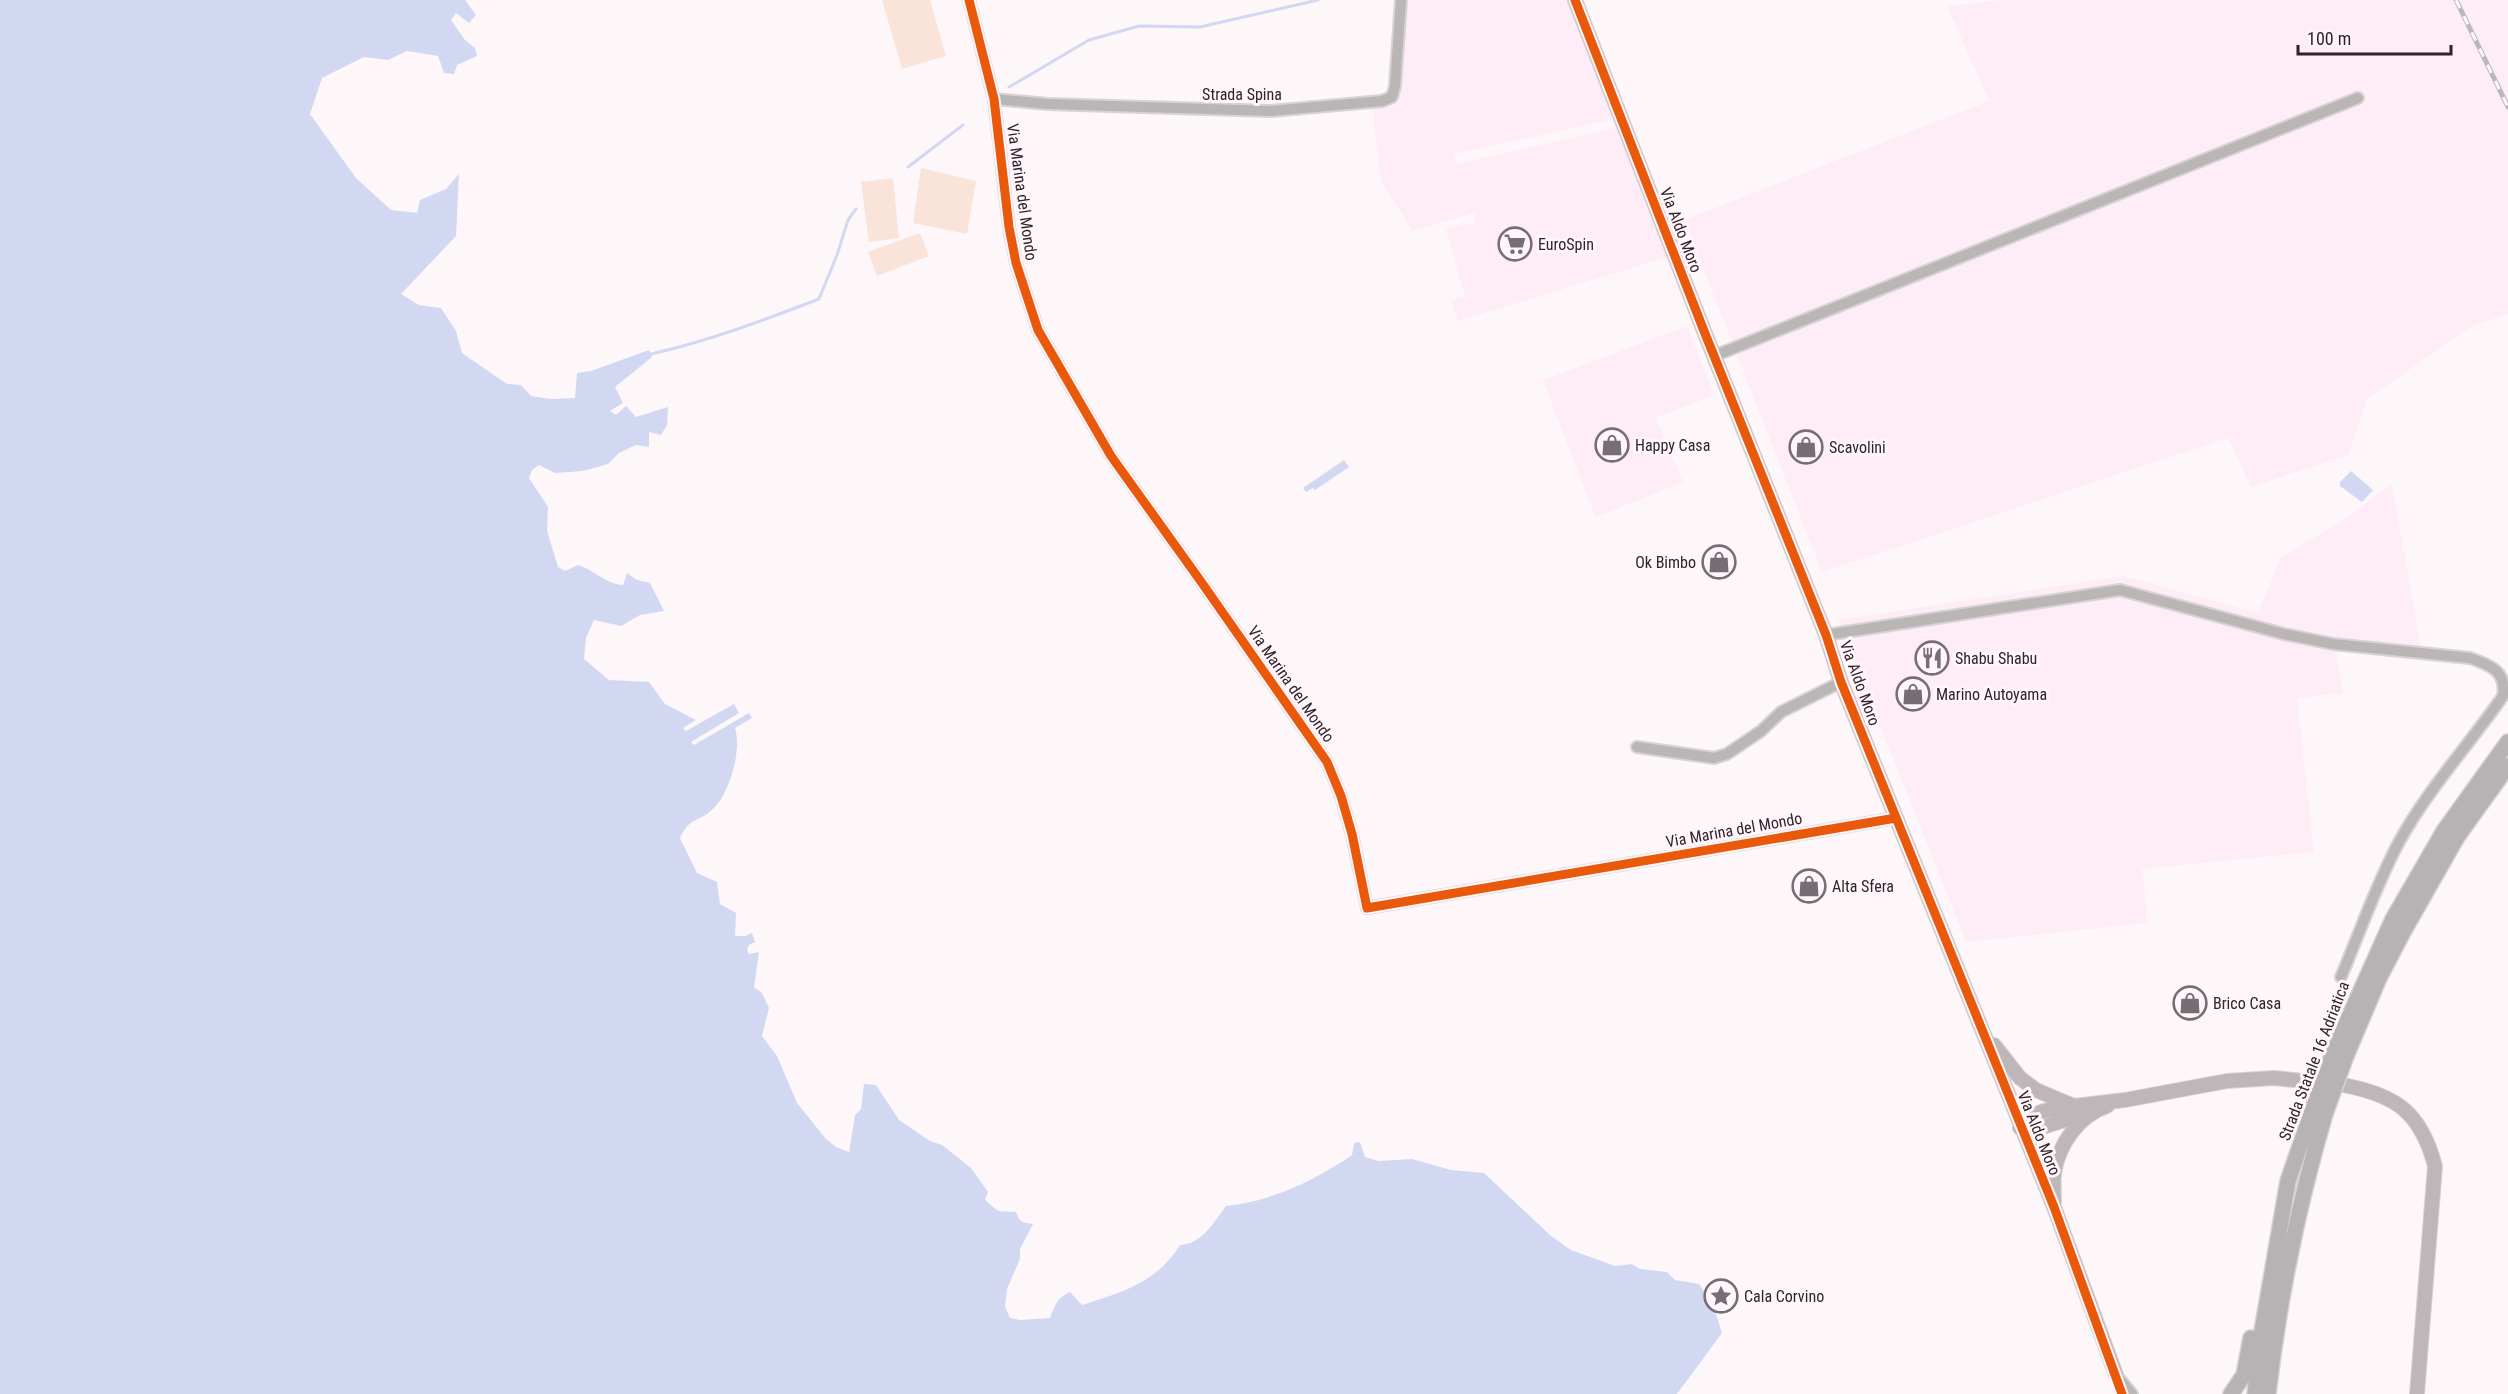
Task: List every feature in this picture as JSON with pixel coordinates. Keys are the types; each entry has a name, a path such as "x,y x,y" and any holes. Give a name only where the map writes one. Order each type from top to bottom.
{"highway":[{"name":"Strada Statale 16 Adriatica","path":"2255,1394 2260,1343 2288,1181 2319,1112 2339,1054 2394,919 2444,831 2508,742"},
{"name":"Strada Statale 16 Adriatica","path":"2339,1054 2403,932 2457,837 2508,766"},
{"name":"Strada Statale 16 Adriatica","path":"2268,1394 2276,1324 2319,1112"},
{"path":"2231,1394 2244,1375 2271,1231 2288,1181"},
{"path":"2277,1394 2282,1340 2301,1226 2298,1211"}],"main road":[{"name":"Via Aldo Moro","path":"1575,0 1714,356 1827,635 1841,682 2020,1128 2054,1207 2116,1375"},
{"path":"1981,1026 2020,1078 2036,1090 2074,1106"},
{"path":"2125,1100 2037,1129 2020,1128 2026,1118 2038,1112 2125,1100 2227,1081 2274,1078 2314,1082"},
{"path":"2343,1085 2390,1098 2406,1110 2417,1122 2429,1144 2435,1166 2417,1394"},
{"path":"2054,1207 2054,1174 2061,1149 2074,1129 2095,1110"}],"street":[{"name":"Via Marina del Mondo","path":"969,0 994,99 1009,227 1016,263 1038,330 1111,456 1327,762 1341,796 1352,834 1367,908 1896,818"},
{"name":"Strada Spina","path":"994,99 1047,104 1271,111 1382,101 1392,97 1395,86 1401,0"},
{"path":"1714,356 2358,98"},
{"path":"1827,635 2120,590 2284,634 2351,646 2470,658 2488,664 2500,674 2504,685 2503,696 2446,770 2400,841 2341,977"},
{"path":"1637,747 1714,758 1727,754 1781,712 1841,682"},
{"path":"2116,1375 2122,1394"},
{"path":"2116,1375 2132,1394"}],"shaded area":[{"path":"882,0 930,0 946,56 902,69"},
{"path":"1408,0 1569,0 1614,119 1454,154 1457,164 1619,127 1668,257 1458,321 1451,300 1465,296 1446,229 1475,222 1474,213 1413,231 1381,182 1372,109 1398,101"},
{"path":"2002,0 2508,0 2508,314 2472,326 2366,400 2349,455 2251,487 2228,438 1822,572 1684,220 1989,101 1947,6"},
{"path":"921,168 976,181 967,234 913,223"},
{"path":"893,178 899,238 869,242 861,182"},
{"path":"920,233 929,256 877,276 868,252"},
{"path":"1687,326 1714,395 1656,418 1683,482 1597,517 1543,380"},
{"path":"2392,484 2423,660 2336,651 2343,693 2297,698 2314,852 2142,869 2148,923 1966,942 1838,620 2123,576 2258,613 2281,557 2342,521"}],"water":[{"path":"0,0 465,0 476,15 469,23 456,13 451,20 465,40 475,48 477,56 457,65 454,74 444,73 438,56 407,51 388,60 364,57 322,78 310,114 356,178 391,210 417,213 420,200 446,189 459,174 456,236 401,294 419,305 441,308 456,331 462,353 507,384 521,385 531,396 550,399 575,398 577,373 591,371 649,350 652,357 615,387 623,403 610,411 616,415 626,406 636,417 668,407 667,425 661,435 649,432 649,447 636,445 619,453 608,464 583,471 555,473 539,465 532,470 529,478 548,507 547,531 558,567 565,571 578,565 611,582 623,585 627,573 637,580 650,583 664,611 640,615 621,626 594,620 586,638 584,659 609,680 649,682 665,704 696,720 683,728 686,731 734,704 739,713 691,742 694,745 749,713 752,718 735,728 736,758 725,792 714,808 687,826 680,838 697,873 717,882 720,904 736,913 735,936 752,933 755,942 749,945 747,950 749,954 759,952 754,987 762,993 769,1008 762,1036 777,1056 797,1103 826,1139 836,1147 849,1152 855,1115 861,1109 864,1084 876,1085 899,1120 930,1141 942,1145 971,1168 988,1192 985,1200 998,1211 1016,1212 1022,1221 1033,1224 1020,1249 1020,1259 1007,1289 1005,1306 1010,1318 1020,1320 1050,1318 1057,1302 1070,1292 1082,1305 1137,1284 1160,1269 1180,1245 1195,1241 1201,1236 1226,1206 1260,1200 1308,1181 1352,1155 1354,1143 1360,1142 1365,1157 1379,1161 1412,1159 1451,1170 1484,1173 1551,1236 1571,1250 1615,1266 1632,1264 1640,1269 1667,1272 1675,1280 1699,1284 1713,1304 1722,1333 1677,1394 0,1394"},
{"path":"1344,460 1349,467 1315,490 1313,488 1306,492 1303,488"},
{"path":"2351,471 2373,490 2362,502 2340,486 2340,482"}],"waterway":[{"path":"1009,87 1089,40 1139,26 1200,27 1318,0"},
{"path":"908,167 963,125"},
{"path":"651,354 715,336 819,299 848,220 856,209"}],"railway":[{"path":"2456,0 2508,107"}],"cycle path":[{"path":"969,0 994,99 1009,227 1016,263 1038,330 1111,456 1327,762 1341,796 1352,834 1367,908 1896,818"},
{"path":"1575,0 1826,635 1841,682 2054,1207 2122,1394"}],"place":[{"name":"EuroSpin","path":"1515,244"},
{"name":"Happy Casa","path":"1612,445"},
{"name":"Scavolini","path":"1806,447"},
{"name":"Ok Bimbo","path":"1719,562"},
{"name":"Shabu Shabu","path":"1932,658"},
{"name":"Marino Autoyama","path":"1913,694"},
{"name":"Alta Sfera","path":"1809,886"},
{"name":"Brico Casa","path":"2190,1003"},
{"name":"Cala Corvino","path":"1721,1296"}]}
